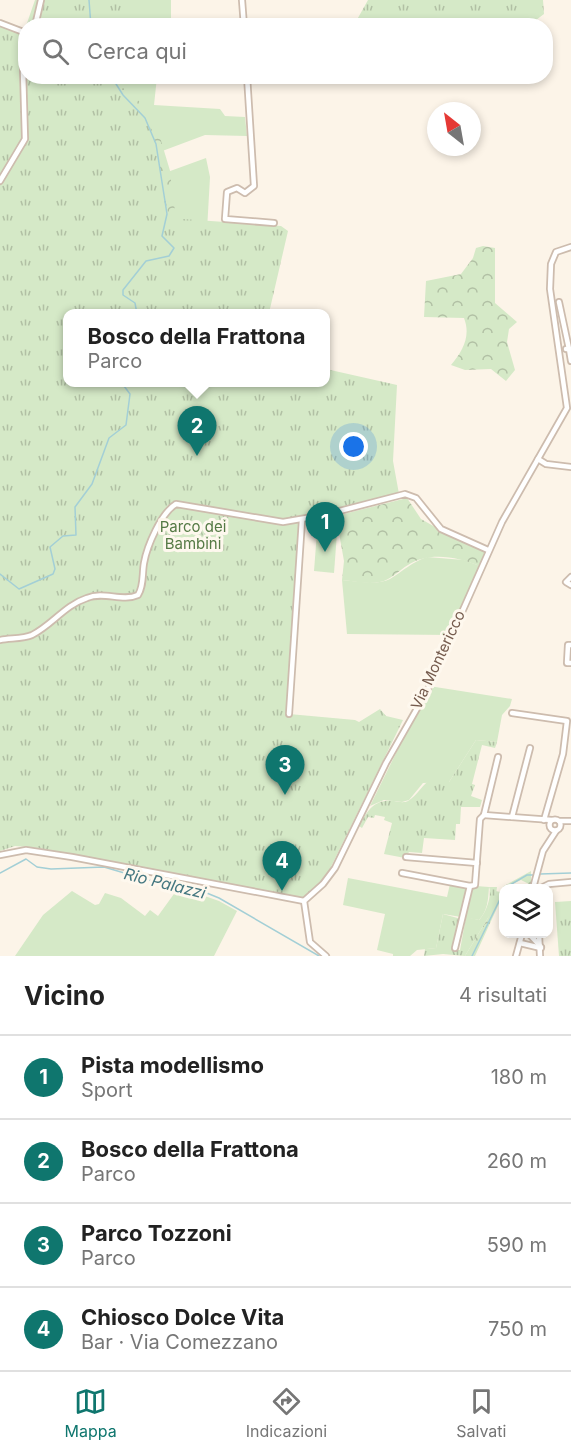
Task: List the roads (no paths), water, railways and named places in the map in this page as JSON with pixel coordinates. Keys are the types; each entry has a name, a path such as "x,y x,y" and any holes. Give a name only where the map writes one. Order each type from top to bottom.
{"street":[{"path":"36,18 41,0"},
{"path":"242,0 243,18"},
{"path":"0,23 18,30"},
{"path":"0,181 25,139 23,84"},
{"path":"248,84 254,186 245,193 237,189 227,192 225,219 274,223"},
{"name":"Via Montericco","path":"304,901 323,884 335,868 386,763 427,691 488,550 567,408 550,290 551,264 556,252 571,247"},
{"path":"559,302 571,361"},
{"path":"560,350 569,349"},
{"path":"538,459 546,464 571,468"},
{"path":"0,640 34,634 68,607 86,598 100,595 129,598 138,595 141,590 146,555 167,512 176,504 272,521 302,520 405,494 416,498 441,529 488,550"},
{"path":"289,714 302,520"},
{"path":"571,578 567,582 571,585"},
{"path":"571,645 568,645 567,663 571,663"},
{"path":"512,713 569,722 546,818"},
{"path":"512,818 530,748"},
{"path":"455,948 477,863 480,819 484,815 498,757"},
{"path":"484,815 546,818 561,827 571,821"},
{"path":"553,824 571,821"},
{"path":"533,884 553,824"},
{"path":"0,855 26,850 304,901 309,942 326,956"},
{"path":"406,857 477,863"},
{"path":"402,873 472,886"},
{"path":"549,884 571,882"},
{"path":"528,945 533,942 532,938"},
{"path":"533,938 541,948"},
{"path":"540,938 540,956"},
{"path":"516,956 521,939 528,945 541,948"}],"waterway":[{"path":"89,0 90,18"},
{"path":"116,84 123,95 145,118 156,144 167,214 162,236 174,248 169,256 146,261 123,290 123,295 135,303 136,309"},
{"path":"0,574 19,589 53,574 55,569 50,547 63,536 76,535 75,507 92,484 109,438 126,425 130,394 125,387"},
{"name":"Rio Palazzi","path":"0,873 26,859 37,867 51,869 104,867 148,880 192,887 219,898 319,956"},
{"name":"Rio Palazzi","path":"540,874 571,873"},
{"name":"Rio Palazzi","path":"512,884 527,875 533,875"},
{"name":"Rio Palazzi","path":"472,956 499,901"}],"place":[{"name":"Bosco della Frattona","path":"197,456"},
{"name":"Pista modellismo","path":"325,552"},
{"name":"Parco Tozzoni","path":"285,795"},
{"name":"Chiosco Dolce Vita","path":"282,891"}],"park label":[{"name":"Parco dei Bambini","path":"193,536"}]}
